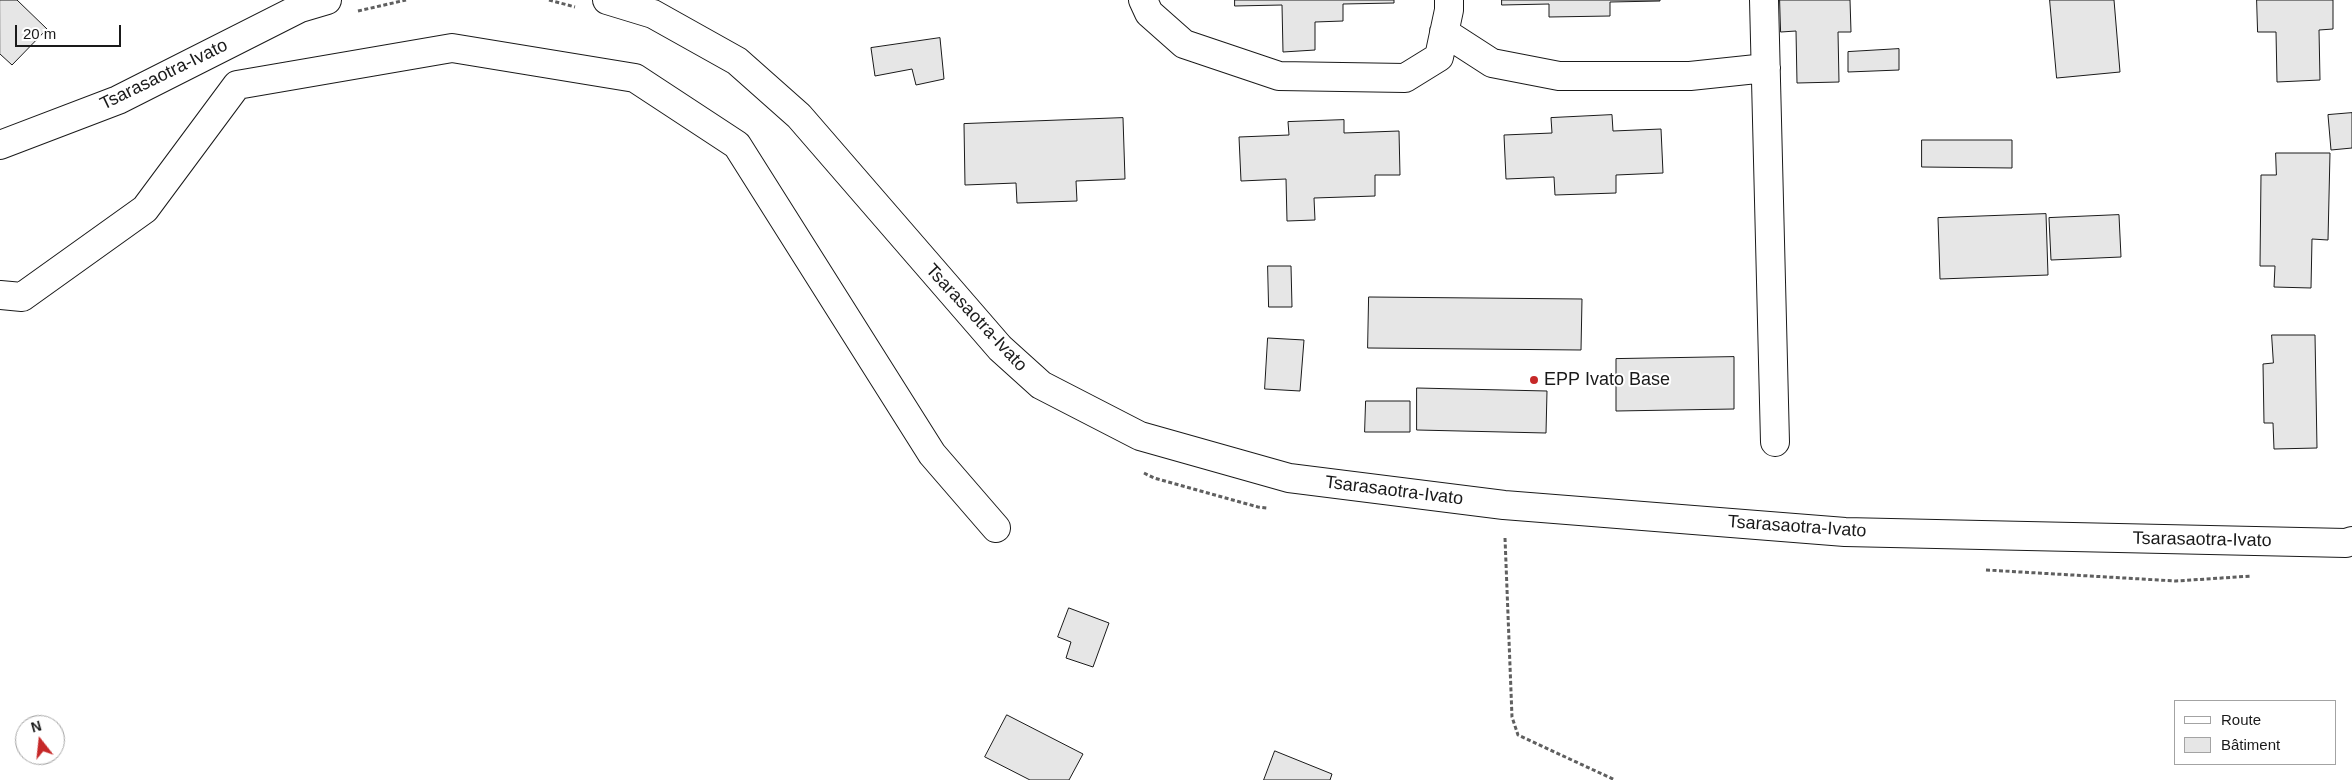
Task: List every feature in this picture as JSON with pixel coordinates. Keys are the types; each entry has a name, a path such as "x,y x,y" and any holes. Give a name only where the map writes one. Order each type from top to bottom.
{"main road":[{"name":"Tsarasaotra-Ivato","path":"0,145 118,100 300,8 327,0"},
{"name":"Tsarasaotra-Ivato","path":"607,0 653,14 737,61 799,116 1000,348 1041,385 1140,436 1289,478 1504,505 1845,532 2346,543 2352,540"},
{"path":"1143,0 1149,13 1184,44 1279,76 1405,78 1439,58 1449,0"},
{"path":"1764,0 1774,442"},
{"path":"1444,32 1492,62 1559,76 1690,76 1766,68"},
{"path":"0,296 22,297 146,209 237,85 452,48 635,78 736,145 932,454 996,528"}],"path":[{"path":"549,0 578,8"},
{"path":"1137,470 1154,478 1258,507 1277,508"},
{"path":"1504,505 1512,717 1518,735 1615,780"},
{"path":"1980,570 2176,580 2261,575"}],"building":[{"path":"0,0 17,0 47,29 12,65 0,54"},
{"path":"1235,0 1394,0 1394,3 1343,4 1343,21 1315,22 1315,50 1283,52 1282,5 1235,6"},
{"path":"1502,0 1660,1 1610,2 1610,16 1549,17 1549,4 1502,5"},
{"path":"1780,0 1850,0 1851,32 1838,32 1839,82 1797,83 1796,31 1781,32"},
{"path":"2050,0 2114,0 2120,72 2057,78"},
{"path":"2257,0 2333,0 2333,29 2319,30 2320,80 2277,82 2276,32 2258,32"},
{"path":"940,38 944,79 916,85 912,69 875,76 871,48"},
{"path":"1899,49 1899,70 1848,72 1848,52"},
{"path":"2352,113 2352,148 2331,150 2328,115"},
{"path":"1612,115 1613,131 1661,129 1663,173 1616,175 1616,193 1555,195 1554,177 1506,179 1504,135 1552,133 1551,118"},
{"path":"1123,118 1125,179 1076,181 1077,201 1017,203 1016,183 965,185 964,124"},
{"path":"1344,120 1344,133 1399,131 1400,175 1375,175 1375,196 1314,198 1315,220 1287,221 1286,179 1241,181 1239,137 1289,135 1288,122"},
{"path":"1922,140 2012,140 2012,168 1922,167"},
{"path":"2276,153 2330,153 2328,240 2312,239 2311,288 2274,287 2275,266 2260,266 2261,175 2276,175"},
{"path":"2046,214 2048,275 1940,279 1938,218"},
{"path":"2119,215 2121,257 2051,260 2049,218"},
{"path":"1268,266 1291,266 1292,307 1269,307"},
{"path":"1369,297 1582,299 1581,350 1368,348"},
{"path":"2272,335 2315,335 2317,448 2274,449 2273,423 2264,423 2263,364 2273,363"},
{"path":"1268,338 1304,340 1300,391 1265,389"},
{"path":"1734,357 1734,409 1616,411 1616,359"},
{"path":"1417,388 1547,391 1546,433 1417,430"},
{"path":"1366,401 1410,401 1410,432 1365,432"},
{"path":"1069,608 1109,623 1093,667 1066,658 1071,642 1058,637"},
{"path":"1007,715 1083,754 1069,780 1030,780 985,757"},
{"path":"1275,751 1332,774 1330,780 1264,780"}],"place":[{"name":"EPP Ivato Base","path":"1534,380"}]}
